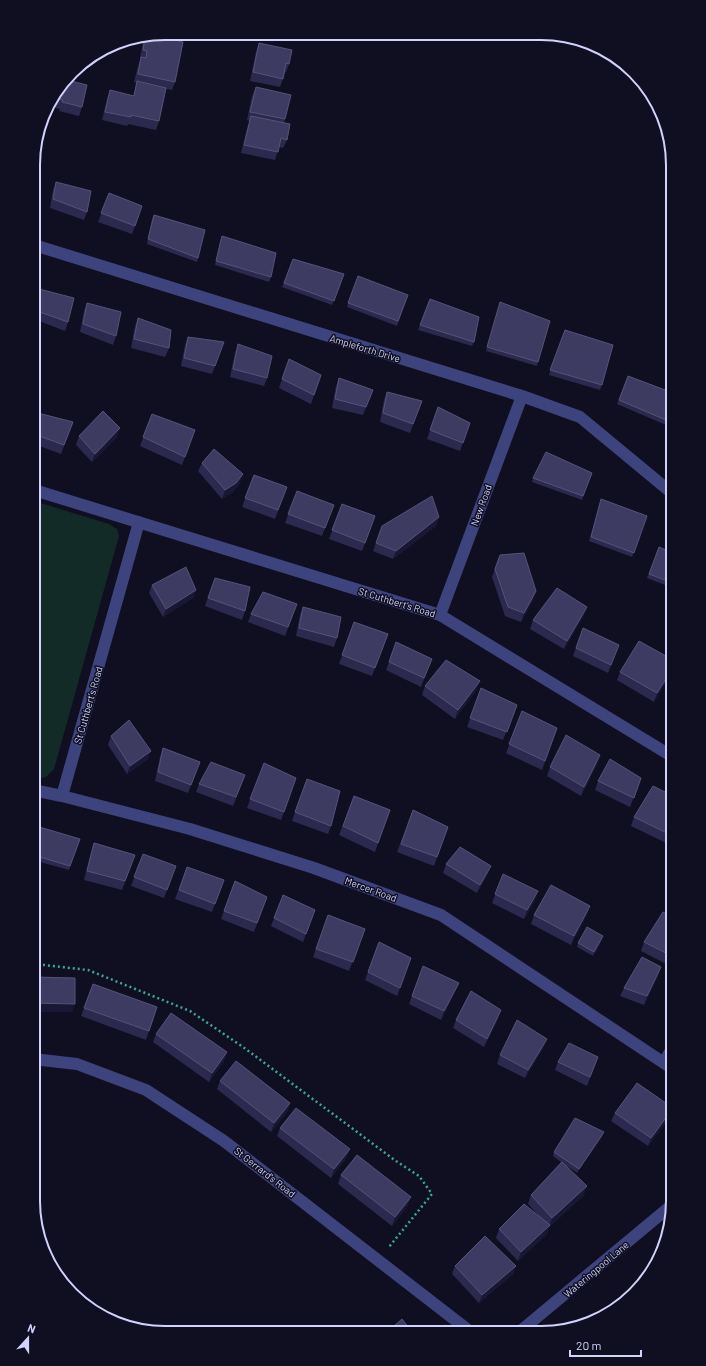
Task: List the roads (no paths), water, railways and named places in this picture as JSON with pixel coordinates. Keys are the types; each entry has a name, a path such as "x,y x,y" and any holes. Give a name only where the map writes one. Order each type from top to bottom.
{"street":[{"name":"Ampleforth Drive","path":"40,247 522,396 580,417 666,488"},
{"name":"New Road","path":"440,615 522,396"},
{"name":"St Cuthbert's Road","path":"40,492 440,615 666,753"},
{"name":"St Cuthbert's Road","path":"62,796 140,522"},
{"name":"Mercer Road","path":"40,791 190,829 314,868 441,915 666,1065"},
{"name":"St Gerrard's Road","path":"40,1060 77,1064 146,1090 224,1141 463,1326"},
{"name":"Wateringpool Lane","path":"526,1326 666,1210"}]}
